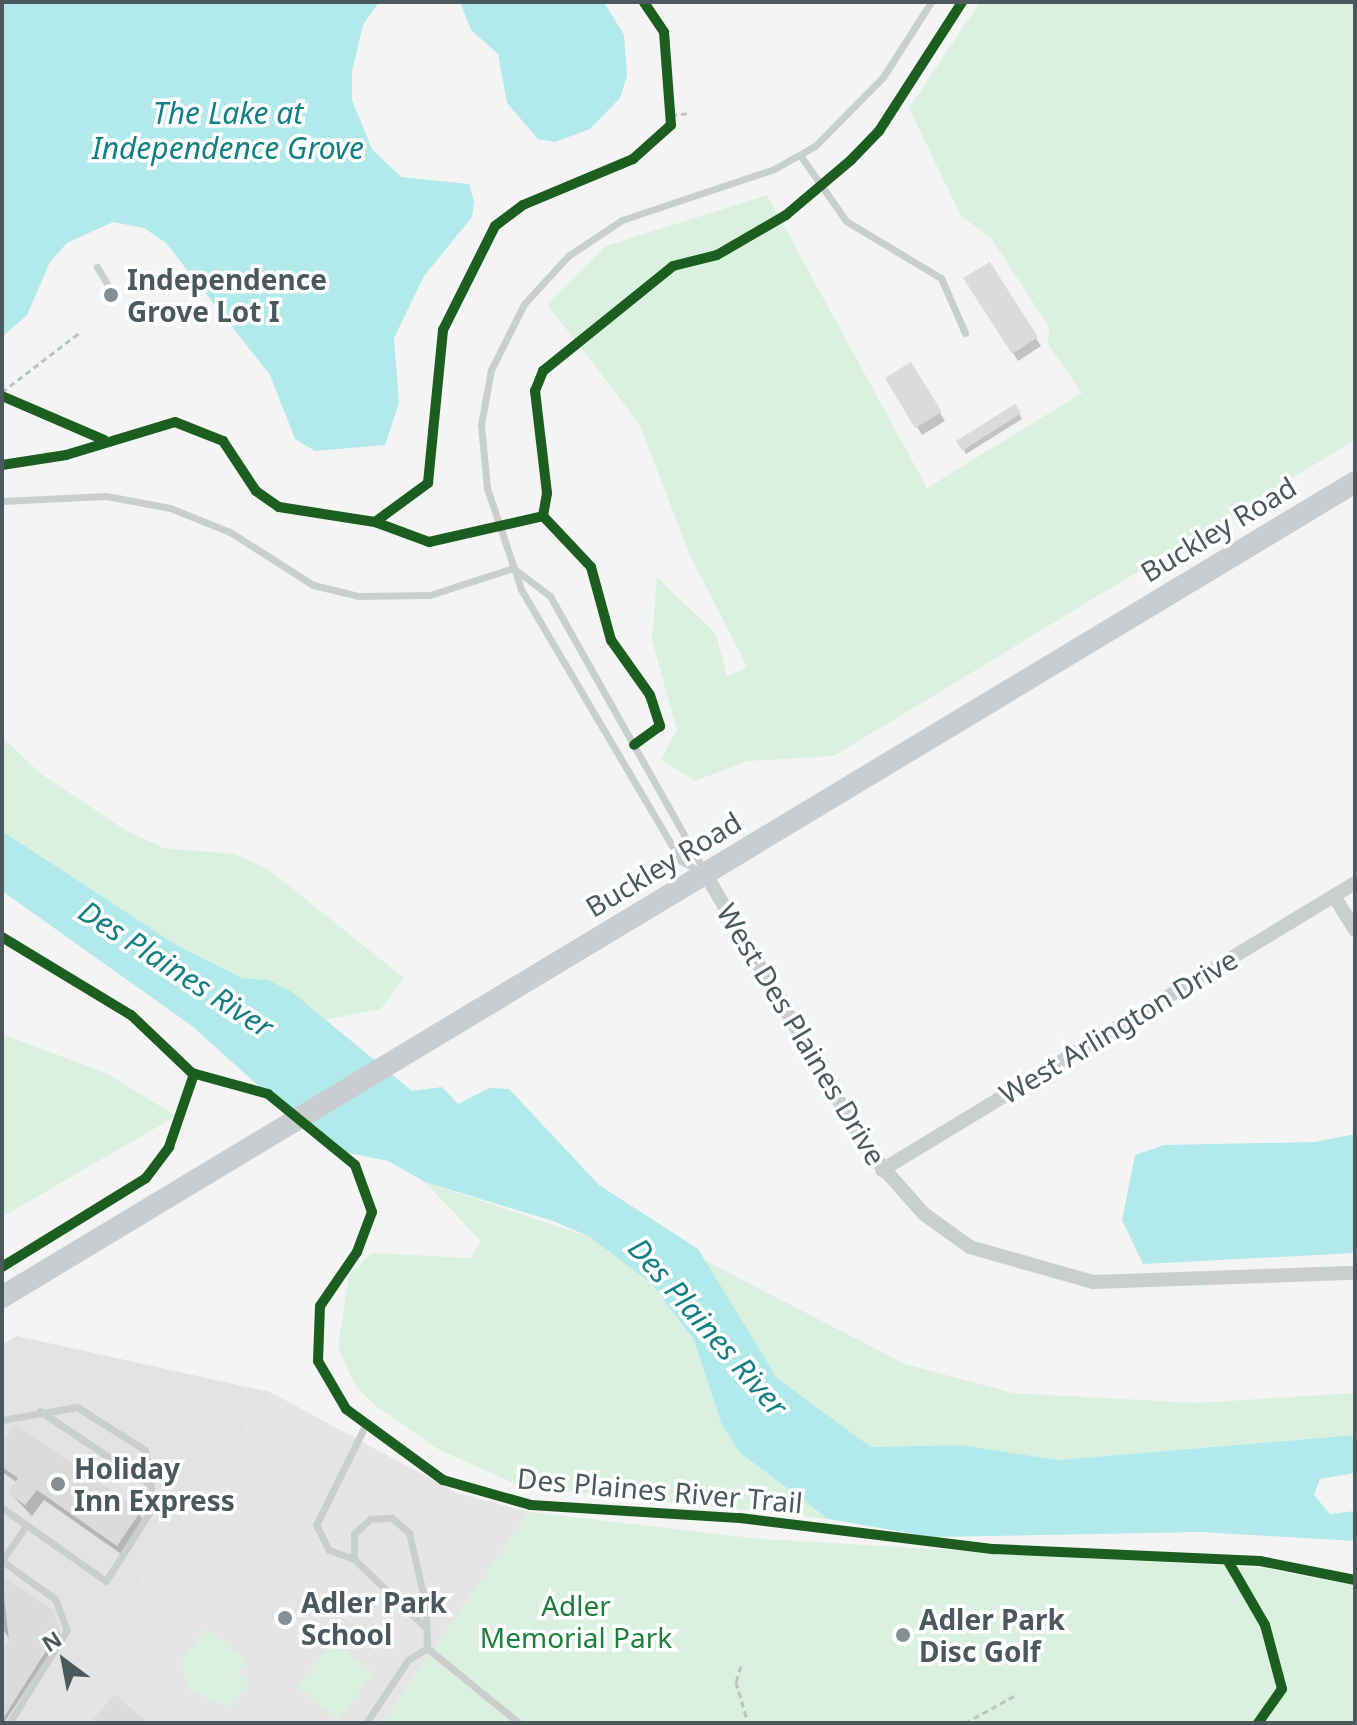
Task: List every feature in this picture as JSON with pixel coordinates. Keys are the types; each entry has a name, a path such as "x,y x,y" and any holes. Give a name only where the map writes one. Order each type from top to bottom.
{"main road":[{"name":"Buckley Road","path":"2,1297 277,1127 706,875 1355,482"}],"street":[{"name":"West Des Plaines Drive","path":"706,875 882,1170 970,1247 1052,1275 1134,1285 1355,1273"},
{"name":"West Arlington Drive","path":"882,1170 1355,883"},
{"path":"1334,896 1355,930"}],"lane":[{"path":"706,875 681,861 513,568 487,488 481,425 491,370 524,304 568,256 622,220 800,155 883,77 931,2"},
{"path":"800,155 846,221 941,278 965,333"},
{"path":"97,267 109,287"},
{"path":"2,501 106,496 170,508 230,532 313,585 358,596 430,595 513,568"},
{"path":"513,568 550,596 698,850 706,875"},
{"path":"648,804 664,795"},
{"path":"2,1420 77,1407 145,1450 151,1485 149,1519 106,1581 2,1508"},
{"path":"40,1411 151,1485"},
{"path":"365,1426 316,1525 329,1550 354,1559 423,1625"},
{"path":"354,1559 361,1525 381,1515 402,1523 426,1606 423,1625 427,1648 519,1723"},
{"path":"9,1723 67,1630 55,1599 2,1560 26,1526"},
{"path":"366,1723 408,1660 427,1648"}],"path":[{"path":"661,134 672,110 689,113"},
{"path":"6,397 79,333"},
{"path":"741,1666 736,1682 748,1723"},
{"path":"965,1723 1016,1695"}],"shaded area":[{"path":"17,1336 270,1392 43,1723 2,1723 2,1345"},
{"name":"Adler Park School","path":"270,1392 457,1493 529,1512 382,1723 43,1723"}],"green space":[{"path":"980,2 1355,2 1355,440 834,756 747,761 695,781 661,759 677,730 652,640 657,577 716,634 727,677 747,667 690,555 639,423 547,304 606,246 767,195 927,488 1082,393 1048,344 1049,327 991,238 961,216 909,108"},
{"path":"2,737 41,774 127,831 163,848 235,854 268,869 404,978 381,1009 324,1020 268,980 242,978 178,946 2,831"},
{"path":"2,1034 108,1074 176,1116 2,1217"},
{"path":"425,1182 590,1237 651,1283 694,1340 721,1423 740,1453 828,1519 520,1486 438,1449 376,1406 356,1387 338,1348 349,1275 372,1253 471,1258 481,1241"},
{"path":"704,1260 905,1364 1013,1393 1196,1403 1355,1393 1355,1435 1058,1460 962,1445 871,1447 777,1378"},
{"name":"Adler Park Disc Golf","path":"529,1512 761,1539 1264,1568 1355,1586 1355,1723 382,1723"},
{"path":"206,1629 247,1660 237,1673 249,1683 227,1707 187,1688 182,1661"},
{"path":"333,1640 373,1674 338,1720 298,1687"}],"water":[{"name":"The Lake at Independence Grove","path":"2,2 379,2 363,25 352,72 352,100 372,149 401,177 469,184 474,201 472,217 424,276 394,338 399,403 385,445 315,451 295,439 270,375 166,243 144,228 113,222 67,243 50,262 27,315 2,337"},
{"path":"460,2 605,4 624,35 627,76 620,98 590,129 555,142 538,139 507,103 498,54 471,30"},
{"name":"Des Plaines River","path":"2,831 178,946 242,978 268,980 292,992 412,1091 442,1087 458,1104 489,1088 509,1089 599,1185 698,1249 777,1378 871,1447 962,1445 1058,1460 1355,1435 1355,1473 1320,1479 1314,1495 1330,1514 1355,1511 1355,1541 1201,1532 932,1537 828,1519 740,1453 721,1423 694,1340 651,1283 590,1237 553,1221 425,1182 388,1161 329,1149 192,1026 2,891"},
{"path":"1355,1134 1355,1253 1143,1264 1122,1220 1135,1155 1164,1145 1315,1142"}],"building":[{"path":"990,262 1038,337 1012,354 963,278"},
{"path":"911,362 942,412 915,428 885,378"},
{"path":"1015,404 1021,413 962,451 956,441"},
{"name":"Holiday Inn Express","path":"16,1424 141,1511 117,1546 37,1490 25,1505 8,1493 18,1478 2,1467 2,1443"},
{"path":"2,1577 52,1609 60,1629 2,1720 2,1651 9,1641"},
{"path":"115,1694 148,1723 89,1723"}],"cycle path":[{"path":"375,522 428,483 443,330 495,226 523,205 633,159 671,125 664,32 644,2"},
{"path":"543,516 547,493 535,391 543,371 673,266 717,255 786,215 851,160 879,131 962,2"},
{"path":"2,396 104,440"},
{"path":"2,465 66,455 175,422 223,441 256,491 279,507 375,522 429,542 543,516 591,567 611,640 650,695 660,726 634,745"},
{"name":"Des Plaines River Trail","path":"2,937 131,1015 192,1073 268,1094 355,1165 372,1212 357,1252 320,1306 318,1361 346,1409 443,1480 531,1505 740,1518 994,1549 1260,1561 1355,1580"},
{"path":"2,1267 146,1178 169,1147 194,1074"},
{"path":"1228,1561 1265,1625 1282,1689 1258,1723"}],"place":[{"name":"Independence Grove Lot I","path":"111,295"},
{"name":"Holiday Inn Express","path":"58,1484"},
{"name":"Adler Park School","path":"285,1618"},
{"name":"Adler Park Disc Golf","path":"903,1635"}],"park label":[{"name":"Adler Memorial Park","path":"576,1621"}]}
